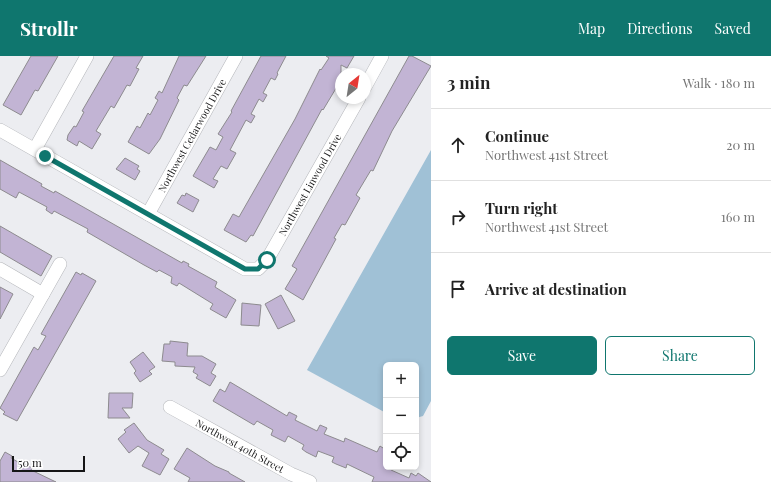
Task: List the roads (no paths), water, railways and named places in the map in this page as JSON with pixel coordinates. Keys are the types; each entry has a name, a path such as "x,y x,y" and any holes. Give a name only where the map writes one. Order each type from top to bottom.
{"street":[{"path":"35,149 88,56"},
{"name":"Northwest Cedarwood Drive","path":"148,214 236,56"},
{"path":"371,76 382,56"},
{"name":"Northwest Linwood Drive","path":"148,214 245,269 258,269 267,260 355,104"},
{"path":"0,130 148,214"},
{"path":"0,368 60,264"},
{"path":"0,269 43,294"},
{"name":"Northwest 40th Street","path":"170,407 291,474 310,482"}],"water":[{"path":"431,150 431,401 423,416 419,417 419,362 383,362 383,411 307,370"}]}
